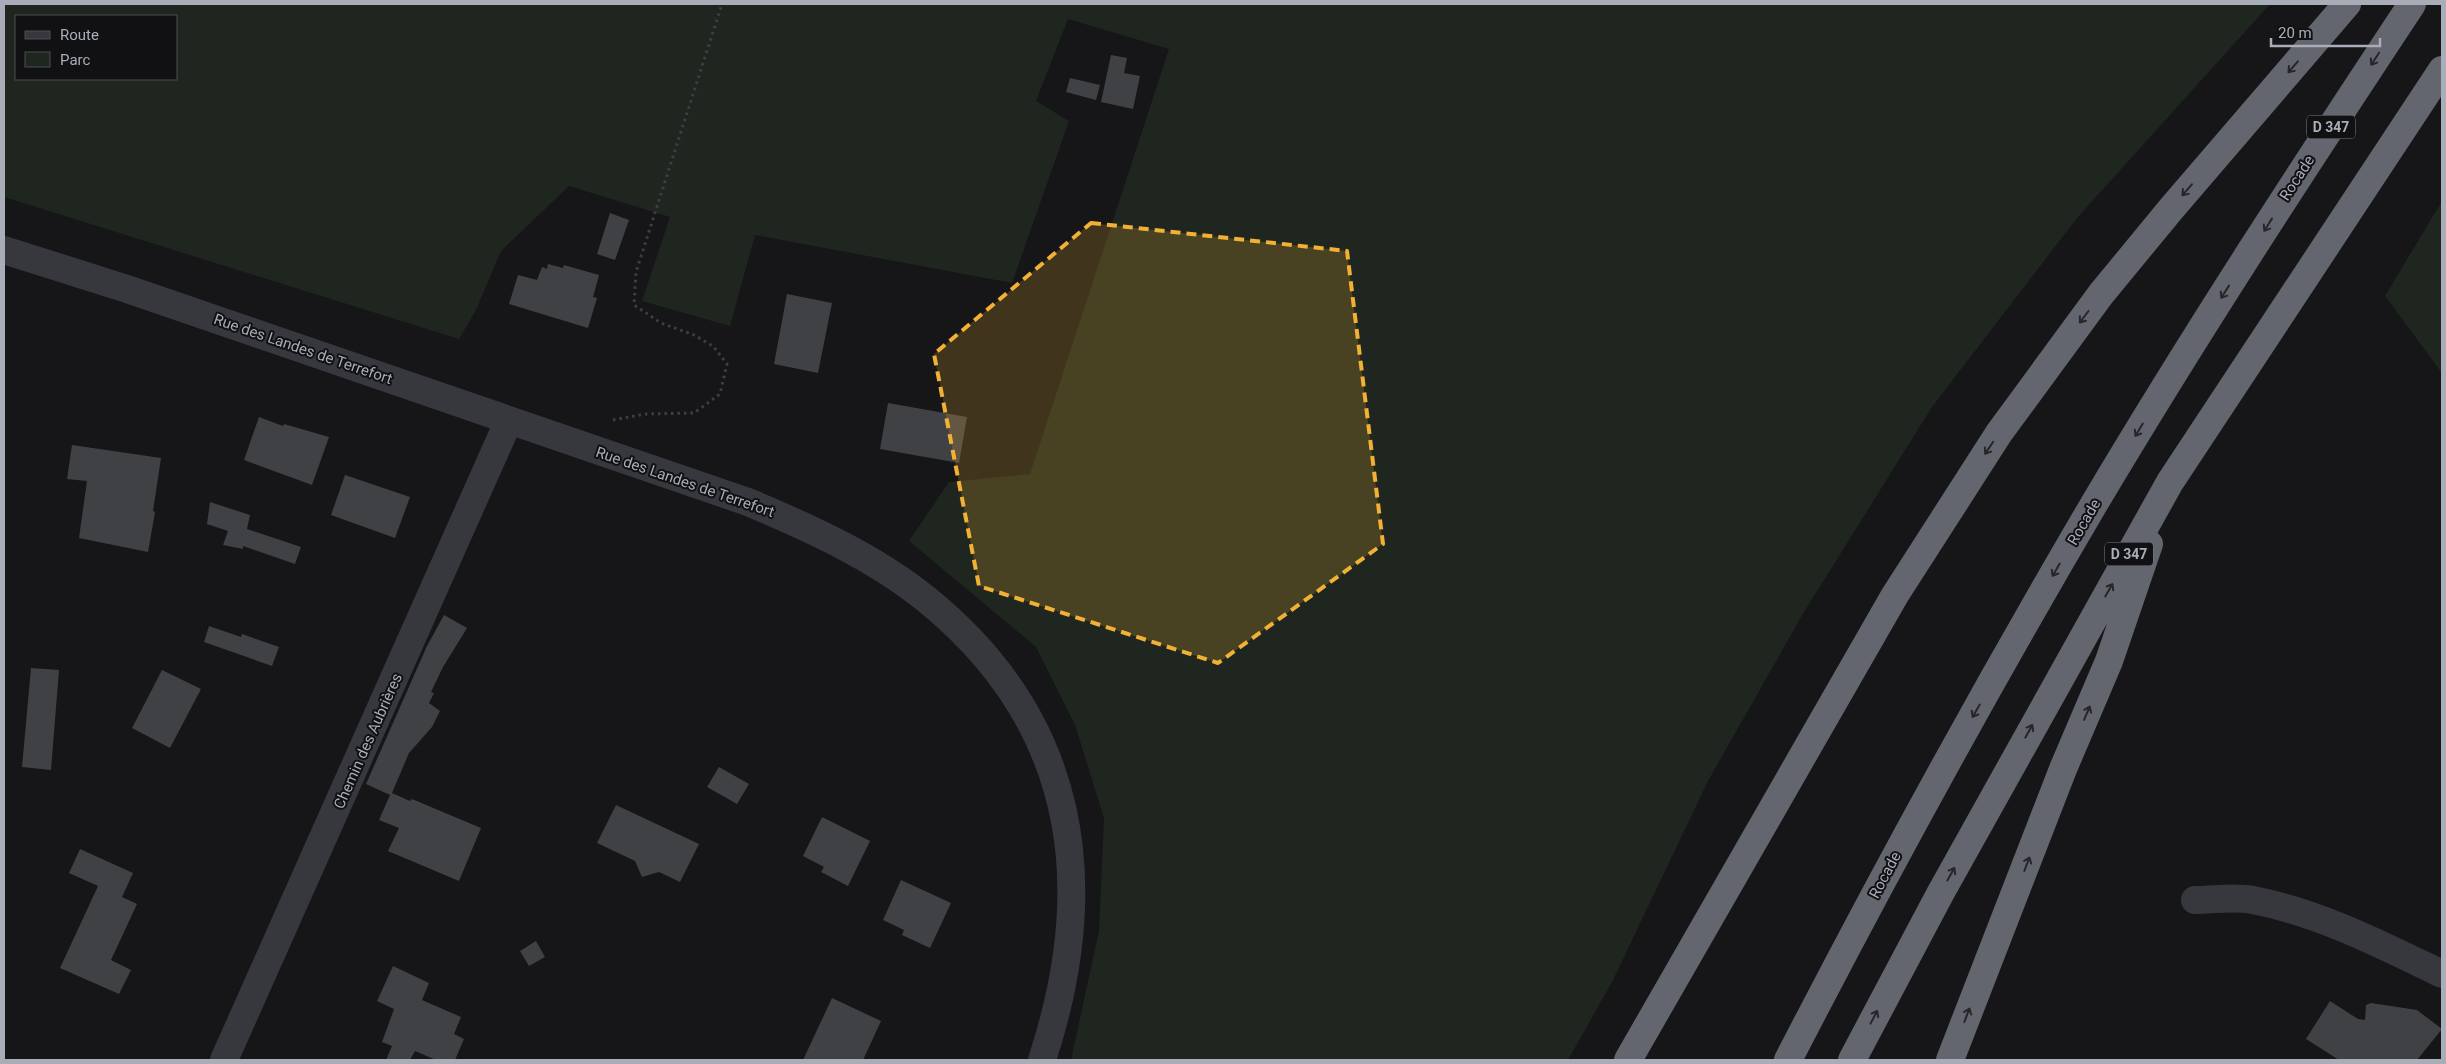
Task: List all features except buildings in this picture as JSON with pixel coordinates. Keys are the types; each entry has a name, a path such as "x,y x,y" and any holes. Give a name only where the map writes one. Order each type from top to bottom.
{"highway":[{"path":"1628,1060 1895,595 1999,432 2101,294 2171,208 2347,4"},
{"name":"Rocade","path":"1788,1060 1889,868 1966,728 2095,503 2256,243 2412,4"},
{"name":"D 347","path":"1852,1060 1967,844 2170,482 2442,70"},
{"path":"1950,1060 2063,769 2109,661 2170,482"}],"street":[{"name":"Rue des Landes de Terrefort","path":"4,250 127,289 748,502 827,537 872,562 925,598 963,632 990,662 1019,701 1033,726 1061,798 1069,834 1072,879 1070,930 1062,980 1042,1060"},
{"name":"Chemin des Aubrières","path":"224,1060 509,420"},
{"path":"2196,900 2252,900 2303,915 2357,933 2442,974"}],"path":[{"path":"591,449 605,421 645,414 694,413 720,394 724,382 727,364 713,346 694,335 661,323 634,304 636,272 722,4"}],"highlighted area":[{"path":"1091,223 1347,251 1383,544 1218,663 979,586 934,354"}],"green space":[{"path":"4,4 2270,4 2077,218 1932,407 1804,612 1708,781 1612,982 1568,1060 1071,1060 1099,931 1104,818 1075,725 1036,647 909,541 949,482 1030,474 1169,49 1068,19 1036,101 1069,121 1012,283 755,235 730,326 642,301 670,217 569,186 501,251 476,310 459,339 4,197"},
{"path":"2442,201 2442,373 2385,296"}]}
